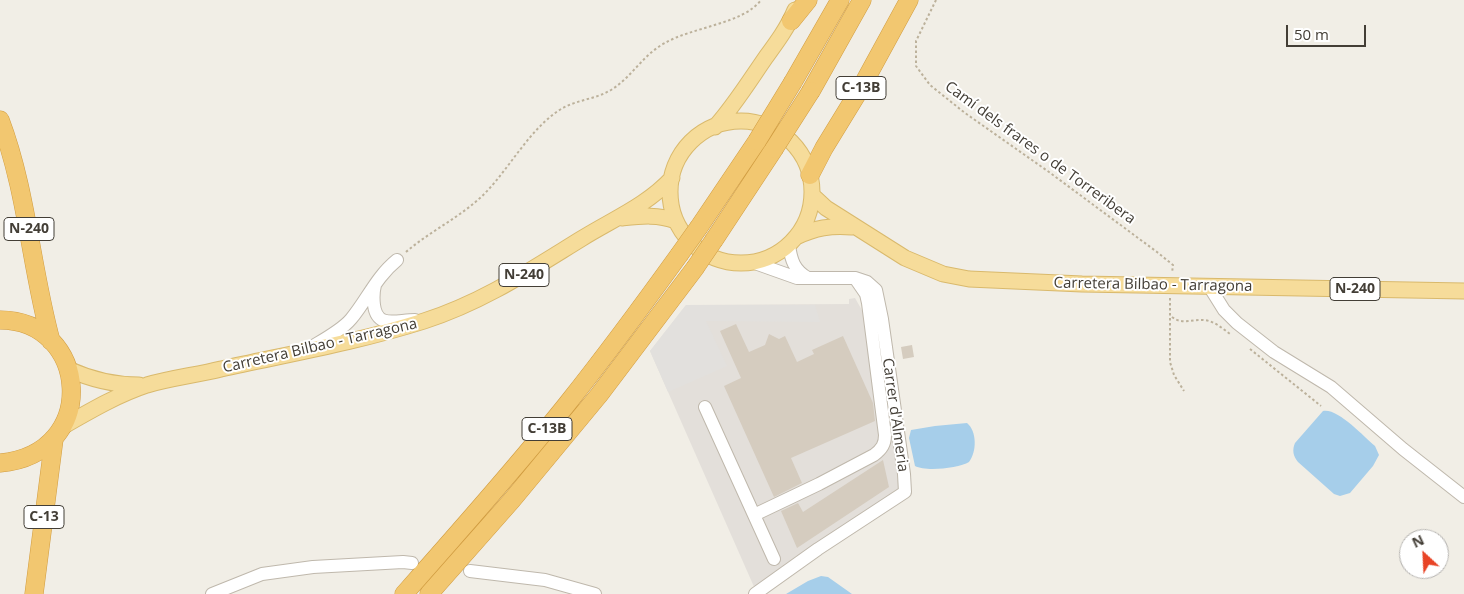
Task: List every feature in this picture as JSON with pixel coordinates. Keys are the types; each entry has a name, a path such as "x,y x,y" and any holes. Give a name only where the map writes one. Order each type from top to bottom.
{"highway":[{"path":"791,21 808,0"},
{"name":"C-13B","path":"404,594 481,506 612,347 700,227 757,141 840,0"},
{"name":"C-13B","path":"429,594 512,500 600,395 695,268 774,149 810,91 862,0"},
{"name":"C-13B","path":"810,174 862,86 909,0"},
{"name":"N-240","path":"0,120 23,199 39,293 52,340"},
{"name":"N-240","path":"0,320 11,320 33,327 52,340 61,352 68,369 72,396 69,413 58,433 37,453 16,462 0,463"},
{"name":"C-13","path":"34,594 58,433"}],"main road":[{"path":"714,127 791,21 800,0"},
{"name":"N-240","path":"793,241 808,217 812,195 810,174 803,156 797,148 774,129 754,122 734,122 714,127 697,137 678,160 672,178 670,196 676,221 688,239 703,252 722,260 742,263 752,262 772,256 793,241 818,228 834,225 854,227"},
{"name":"N-240","path":"618,218 655,195 672,178"},
{"name":"N-240","path":"812,195 826,208 854,227"},
{"name":"N-240","path":"618,218 648,215 676,221"},
{"name":"Carretera Bilbao - Tarragona","path":"148,385 367,337 425,321 501,288 618,218"},
{"name":"Carretera Bilbao - Tarragona","path":"854,227 905,258 928,269 954,276 984,280 1464,291"},
{"name":"N-240","path":"68,369 97,381 120,385 148,385"},
{"name":"N-240","path":"58,433 101,404 148,385"}],"street":[{"path":"793,241 794,266 799,273 808,278"},
{"path":"306,351 349,322 376,281 396,260"},
{"path":"752,262 797,278 855,278 866,294 868,303 885,435 885,442 882,448 874,455 754,515"},
{"name":"Carrer d'Almeria","path":"755,594 818,549 905,492 878,296 872,286 855,278"},
{"path":"376,281 372,294 375,313 380,320 385,322 402,320 425,321"},
{"path":"1209,286 1224,310 1237,323 1281,356 1331,387 1403,449 1464,497"},
{"path":"705,407 774,559"},
{"path":"212,594 262,574 313,567 403,562 412,564"},
{"path":"470,571 545,580 595,594"}],"path":[{"path":"396,260 480,198 500,177 537,131 558,111 570,104 612,90 654,49 667,41 744,13 757,6 761,0"},
{"name":"Camí dels frares o de Torreribera","path":"936,0 916,41 916,66 930,85 965,113 1049,172 1173,265 1171,285"},
{"path":"1171,285 1170,362 1174,375 1184,391"},
{"path":"1171,315 1174,319 1182,322 1210,321 1232,335"},
{"path":"1245,345 1321,406"}],"shaded area":[{"path":"855,298 863,312 876,309 900,479 899,489 755,589 650,351 686,305 849,304 849,299"},
{"path":"686,305 815,305 820,322 706,321 727,366 668,392 650,351"}],"water":[{"path":"1323,411 1329,411 1343,418 1375,446 1379,455 1373,466 1350,493 1340,496 1334,494 1298,462 1294,453 1295,443"},
{"path":"967,423 973,431 975,442 972,458 969,462 958,466 942,468 927,469 915,466 909,438 911,430"},
{"path":"821,576 828,577 852,594 786,594 808,581"}],"building":[{"path":"736,324 749,352 765,345 769,334 779,339 785,336 797,362 814,354 812,350 843,336 873,403 875,421 791,458 802,483 774,497 724,386 741,378 720,331"},
{"path":"912,345 914,357 903,359 901,347"},
{"path":"883,460 889,487 797,548 781,511 798,503 803,512"}]}
